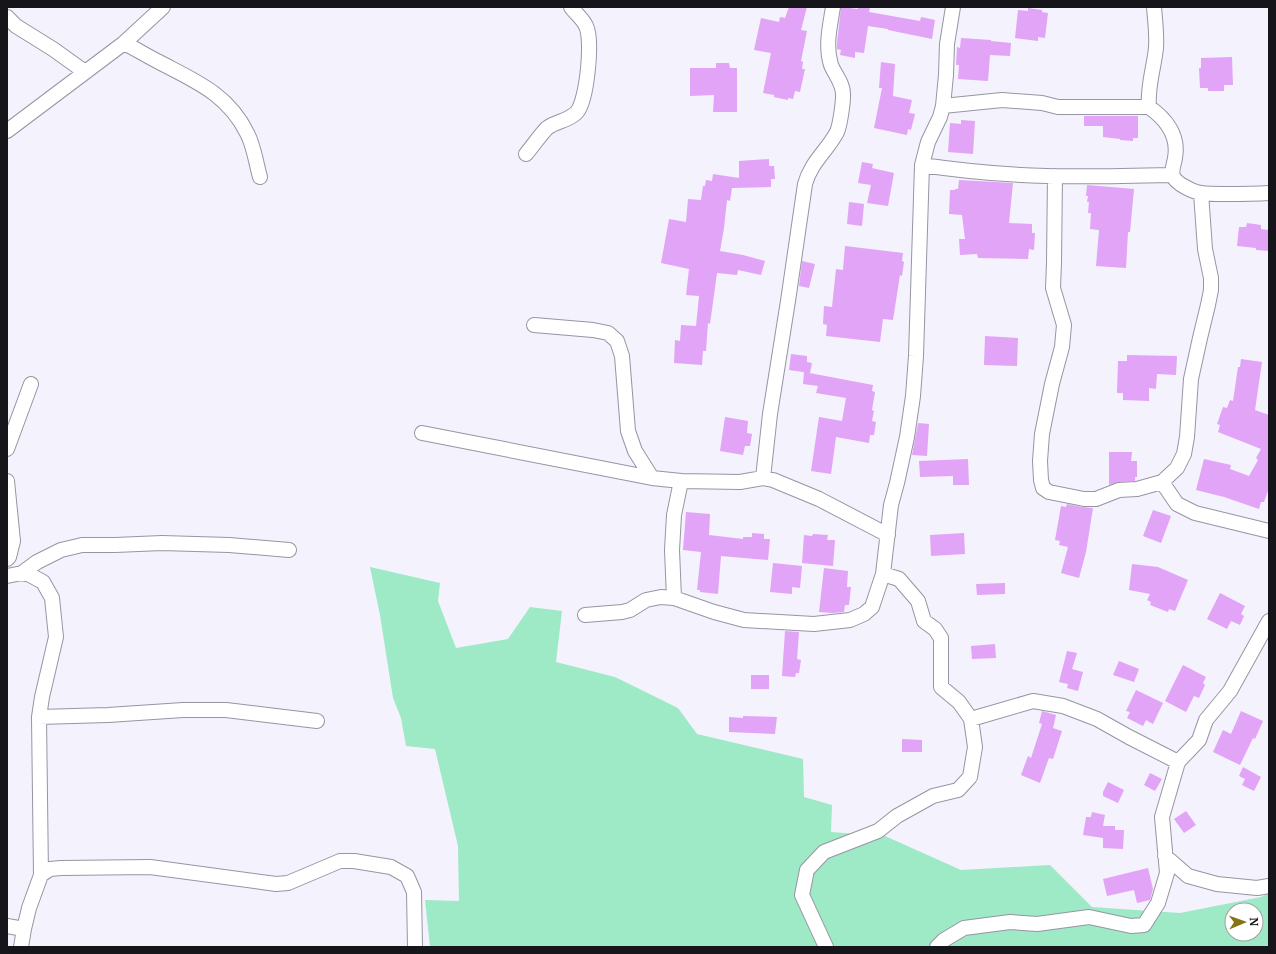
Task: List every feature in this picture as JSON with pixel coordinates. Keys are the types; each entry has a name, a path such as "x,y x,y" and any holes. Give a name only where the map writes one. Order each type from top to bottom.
{"street":[{"path":"7,131 124,43 163,7"},
{"path":"526,154 547,128 569,118 578,112 582,100 586,86 589,36 586,26 570,7"},
{"path":"763,478 770,414 805,184 810,168 831,141 837,130 844,94 842,85 831,64 828,50 833,7"},
{"path":"585,615 622,612 630,610 646,600 661,597 674,598 714,612 744,620 814,624 850,620 864,614 872,608 883,574 891,505 907,437 916,363 922,165 928,142 940,116 942,106 947,44 953,7"},
{"path":"1149,107 1148,96 1156,46 1154,7"},
{"path":"7,17 16,26 54,49 86,72"},
{"path":"124,43 188,76 213,92 228,105 240,119 248,135 260,177"},
{"path":"942,106 1002,100 1042,103 1058,107 1149,107 1165,121 1175,138 1175,156 1172,175 1174,179 1185,187 1201,193 1269,193"},
{"path":"922,165 975,172 1055,176 1172,175"},
{"path":"1055,176 1053,288 1064,324 1062,347 1052,384 1042,434 1040,460 1041,480 1043,488 1049,492 1084,499 1096,499 1119,490 1138,489 1162,482 1177,468 1184,454 1187,437 1191,379 1211,290 1211,278 1205,249 1201,193"},
{"path":"534,325 593,330 608,333 617,341 622,356 628,431 635,451 652,478"},
{"path":"7,449 31,384"},
{"path":"422,433 652,478 681,481 740,482 763,478 774,480 819,500 888,535"},
{"path":"7,481 13,541 7,559"},
{"path":"674,598 672,550 674,515 681,481"},
{"path":"1162,482 1177,504 1195,513 1269,531"},
{"path":"7,576 22,573 37,562 61,550 82,545 162,543 229,545 289,550"},
{"path":"21,947 29,908 41,875 39,717 42,697 56,637 52,598 43,582 30,575 22,573"},
{"path":"826,947 802,895 807,870 824,852 878,831 897,816 934,796 958,790 970,777 975,748 971,719 960,702 942,688 941,638 935,629 924,621 918,601 899,579 883,574"},
{"path":"937,947 944,940 964,928 1010,922 1037,924 1089,917 1131,926 1144,925 1158,903 1167,873 1162,818 1178,762 1199,740 1206,720 1230,691 1269,621"},
{"path":"971,719 1033,701 1063,706 1097,719 1129,738 1178,762"},
{"path":"39,717 108,715 183,710 226,710 317,721"},
{"path":"1166,856 1188,876 1217,884 1257,888 1269,886"},
{"path":"41,875 50,869 60,868 150,867 276,884 288,883 340,860 391,867 407,876 414,892 415,947"},
{"path":"7,926 24,928"}],"green space":[{"path":"370,567 440,583 438,601 456,648 508,639 530,607 562,611 556,662 615,677 678,708 697,734 803,759 804,797 832,805 831,832 885,836 961,870 1050,865 1092,907 1180,913 1224,904 1224,942 1264,942 1264,902 1236,902 1261,897 1269,893 1269,947 430,947 425,900 459,901 458,846 435,749 406,746 401,718 393,698 380,615"}],"building":[{"path":"789,7 807,7 801,30 807,31 801,61 803,62 802,69 805,69 800,92 795,91 793,99 788,98 788,100 763,93 771,53 754,50 761,18 779,22 780,17 785,18"},
{"path":"841,7 858,9 858,7 870,7 869,12 920,21 921,17 935,20 932,39 868,26 864,53 855,52 855,58 840,55 841,50 837,49 837,43"},
{"path":"1028,8 1042,10 1042,12 1048,13 1045,38 1038,37 1038,41 1015,38 1018,10 1028,11"},
{"path":"961,38 1011,43 1010,56 990,55 988,81 958,79 959,65 956,65 957,47 960,48"},
{"path":"1232,57 1233,85 1224,85 1224,91 1208,91 1208,88 1200,88 1199,68 1201,68 1201,58"},
{"path":"881,62 895,64 893,96 912,100 909,113 915,114 911,130 908,129 907,135 874,128 882,88 879,88"},
{"path":"716,63 729,63 730,68 737,68 737,112 713,112 714,95 690,96 690,68 716,68"},
{"path":"1084,116 1138,116 1138,138 1133,138 1133,141 1103,137 1103,126 1084,126"},
{"path":"961,120 975,121 973,154 948,152 950,123 961,124"},
{"path":"769,159 769,166 774,166 775,179 771,179 771,187 732,188 730,201 727,200 720,251 765,261 761,275 738,270 737,275 717,273 710,324 708,323 706,351 703,351 702,365 674,363 675,340 680,341 681,325 696,326 699,296 686,295 689,269 661,263 669,219 686,222 688,199 701,200 703,186 705,186 706,180 712,181 713,174 739,178 739,161"},
{"path":"862,162 873,164 872,168 894,173 888,206 867,203 871,185 858,183"},
{"path":"959,180 1013,183 1009,223 1032,224 1032,233 1035,233 1034,250 1029,249 1028,259 978,258 977,254 960,255 959,239 965,239 962,215 949,214 950,190 958,189"},
{"path":"1087,185 1134,189 1130,232 1128,232 1126,268 1096,266 1099,230 1090,229 1091,213 1088,213 1089,202 1087,202 1088,196 1086,196"},
{"path":"849,202 864,204 862,226 847,224"},
{"path":"1247,223 1261,225 1261,229 1269,230 1269,251 1237,246 1239,227 1246,227"},
{"path":"845,246 903,253 902,261 904,262 902,276 900,275 893,320 883,319 880,342 826,336 827,325 823,324 824,306 832,307 836,269 843,270"},
{"path":"802,261 815,264 809,288 799,286"},
{"path":"985,336 1018,338 1017,366 984,365"},
{"path":"791,354 807,356 807,362 812,363 810,373 789,370"},
{"path":"1127,355 1177,356 1176,375 1157,374 1156,389 1149,388 1149,401 1123,400 1123,393 1117,393 1118,361 1127,361"},
{"path":"1241,359 1262,362 1255,410 1269,415 1269,488 1264,502 1261,502 1259,509 1224,497 1196,490 1204,459 1231,465 1230,469 1249,476 1258,460 1256,458 1261,449 1218,432 1220,425 1217,424 1223,407 1227,408 1230,400 1233,401 1238,367 1240,367"},
{"path":"804,372 873,385 872,391 875,392 872,410 874,411 872,421 876,422 874,435 870,435 869,443 836,437 831,474 811,471 819,417 842,421 846,398 816,393 818,386 803,384"},
{"path":"725,417 748,421 747,433 752,434 750,446 745,446 743,455 720,451"},
{"path":"918,423 929,424 927,456 912,455"},
{"path":"1109,452 1132,452 1131,461 1137,461 1137,477 1135,477 1135,481 1119,482 1109,485"},
{"path":"968,459 969,485 953,485 953,476 920,477 919,461"},
{"path":"1067,504 1093,508 1086,552 1079,578 1061,573 1068,547 1059,545 1060,541 1055,540 1061,506 1066,507"},
{"path":"1153,510 1171,516 1161,543 1143,536"},
{"path":"686,512 710,514 709,535 743,539 743,537 752,537 752,533 764,534 764,539 770,539 768,560 721,556 718,594 700,592 700,590 697,590 701,552 683,550"},
{"path":"964,533 965,554 931,556 930,535"},
{"path":"813,534 828,535 827,540 835,540 833,566 802,563 804,535 812,536"},
{"path":"773,563 802,566 800,588 792,587 792,594 770,592"},
{"path":"1132,564 1158,567 1188,580 1175,611 1169,609 1168,612 1150,605 1151,602 1147,600 1150,594 1129,590"},
{"path":"824,568 848,571 847,587 851,587 849,605 845,605 844,612 819,612"},
{"path":"1005,583 1005,594 977,595 976,584"},
{"path":"1220,593 1245,606 1241,614 1244,616 1240,625 1231,621 1227,629 1207,619"},
{"path":"785,631 799,632 797,659 801,660 799,673 796,673 795,677 782,676"},
{"path":"995,644 996,658 972,659 971,646"},
{"path":"1067,651 1077,653 1072,669 1083,672 1078,691 1067,688 1068,684 1059,682"},
{"path":"1119,661 1139,669 1134,682 1113,675"},
{"path":"1183,665 1206,677 1203,683 1205,685 1199,698 1194,696 1186,712 1165,701"},
{"path":"751,675 769,675 769,689 751,689"},
{"path":"1136,690 1163,703 1153,724 1146,720 1143,726 1127,718 1130,712 1126,711"},
{"path":"1042,711 1056,715 1053,728 1062,731 1053,759 1049,758 1040,783 1021,775 1028,756 1031,758 1042,724 1039,723"},
{"path":"1241,711 1263,721 1255,739 1253,738 1240,765 1213,752 1223,730 1231,734"},
{"path":"743,716 777,717 775,734 729,732 729,717 743,718"},
{"path":"902,739 922,740 922,752 902,752"},
{"path":"1243,767 1261,777 1254,791 1242,785 1245,779 1239,776"},
{"path":"1150,773 1162,779 1155,791 1144,785"},
{"path":"1108,782 1124,790 1118,803 1103,796 1103,792"},
{"path":"1186,811 1196,825 1184,833 1174,819"},
{"path":"1092,812 1105,815 1103,826 1115,826 1115,830 1124,830 1123,849 1103,848 1103,838 1083,835 1086,817 1091,817"},
{"path":"1148,868 1153,889 1150,900 1137,903 1134,890 1107,896 1103,879"}]}
